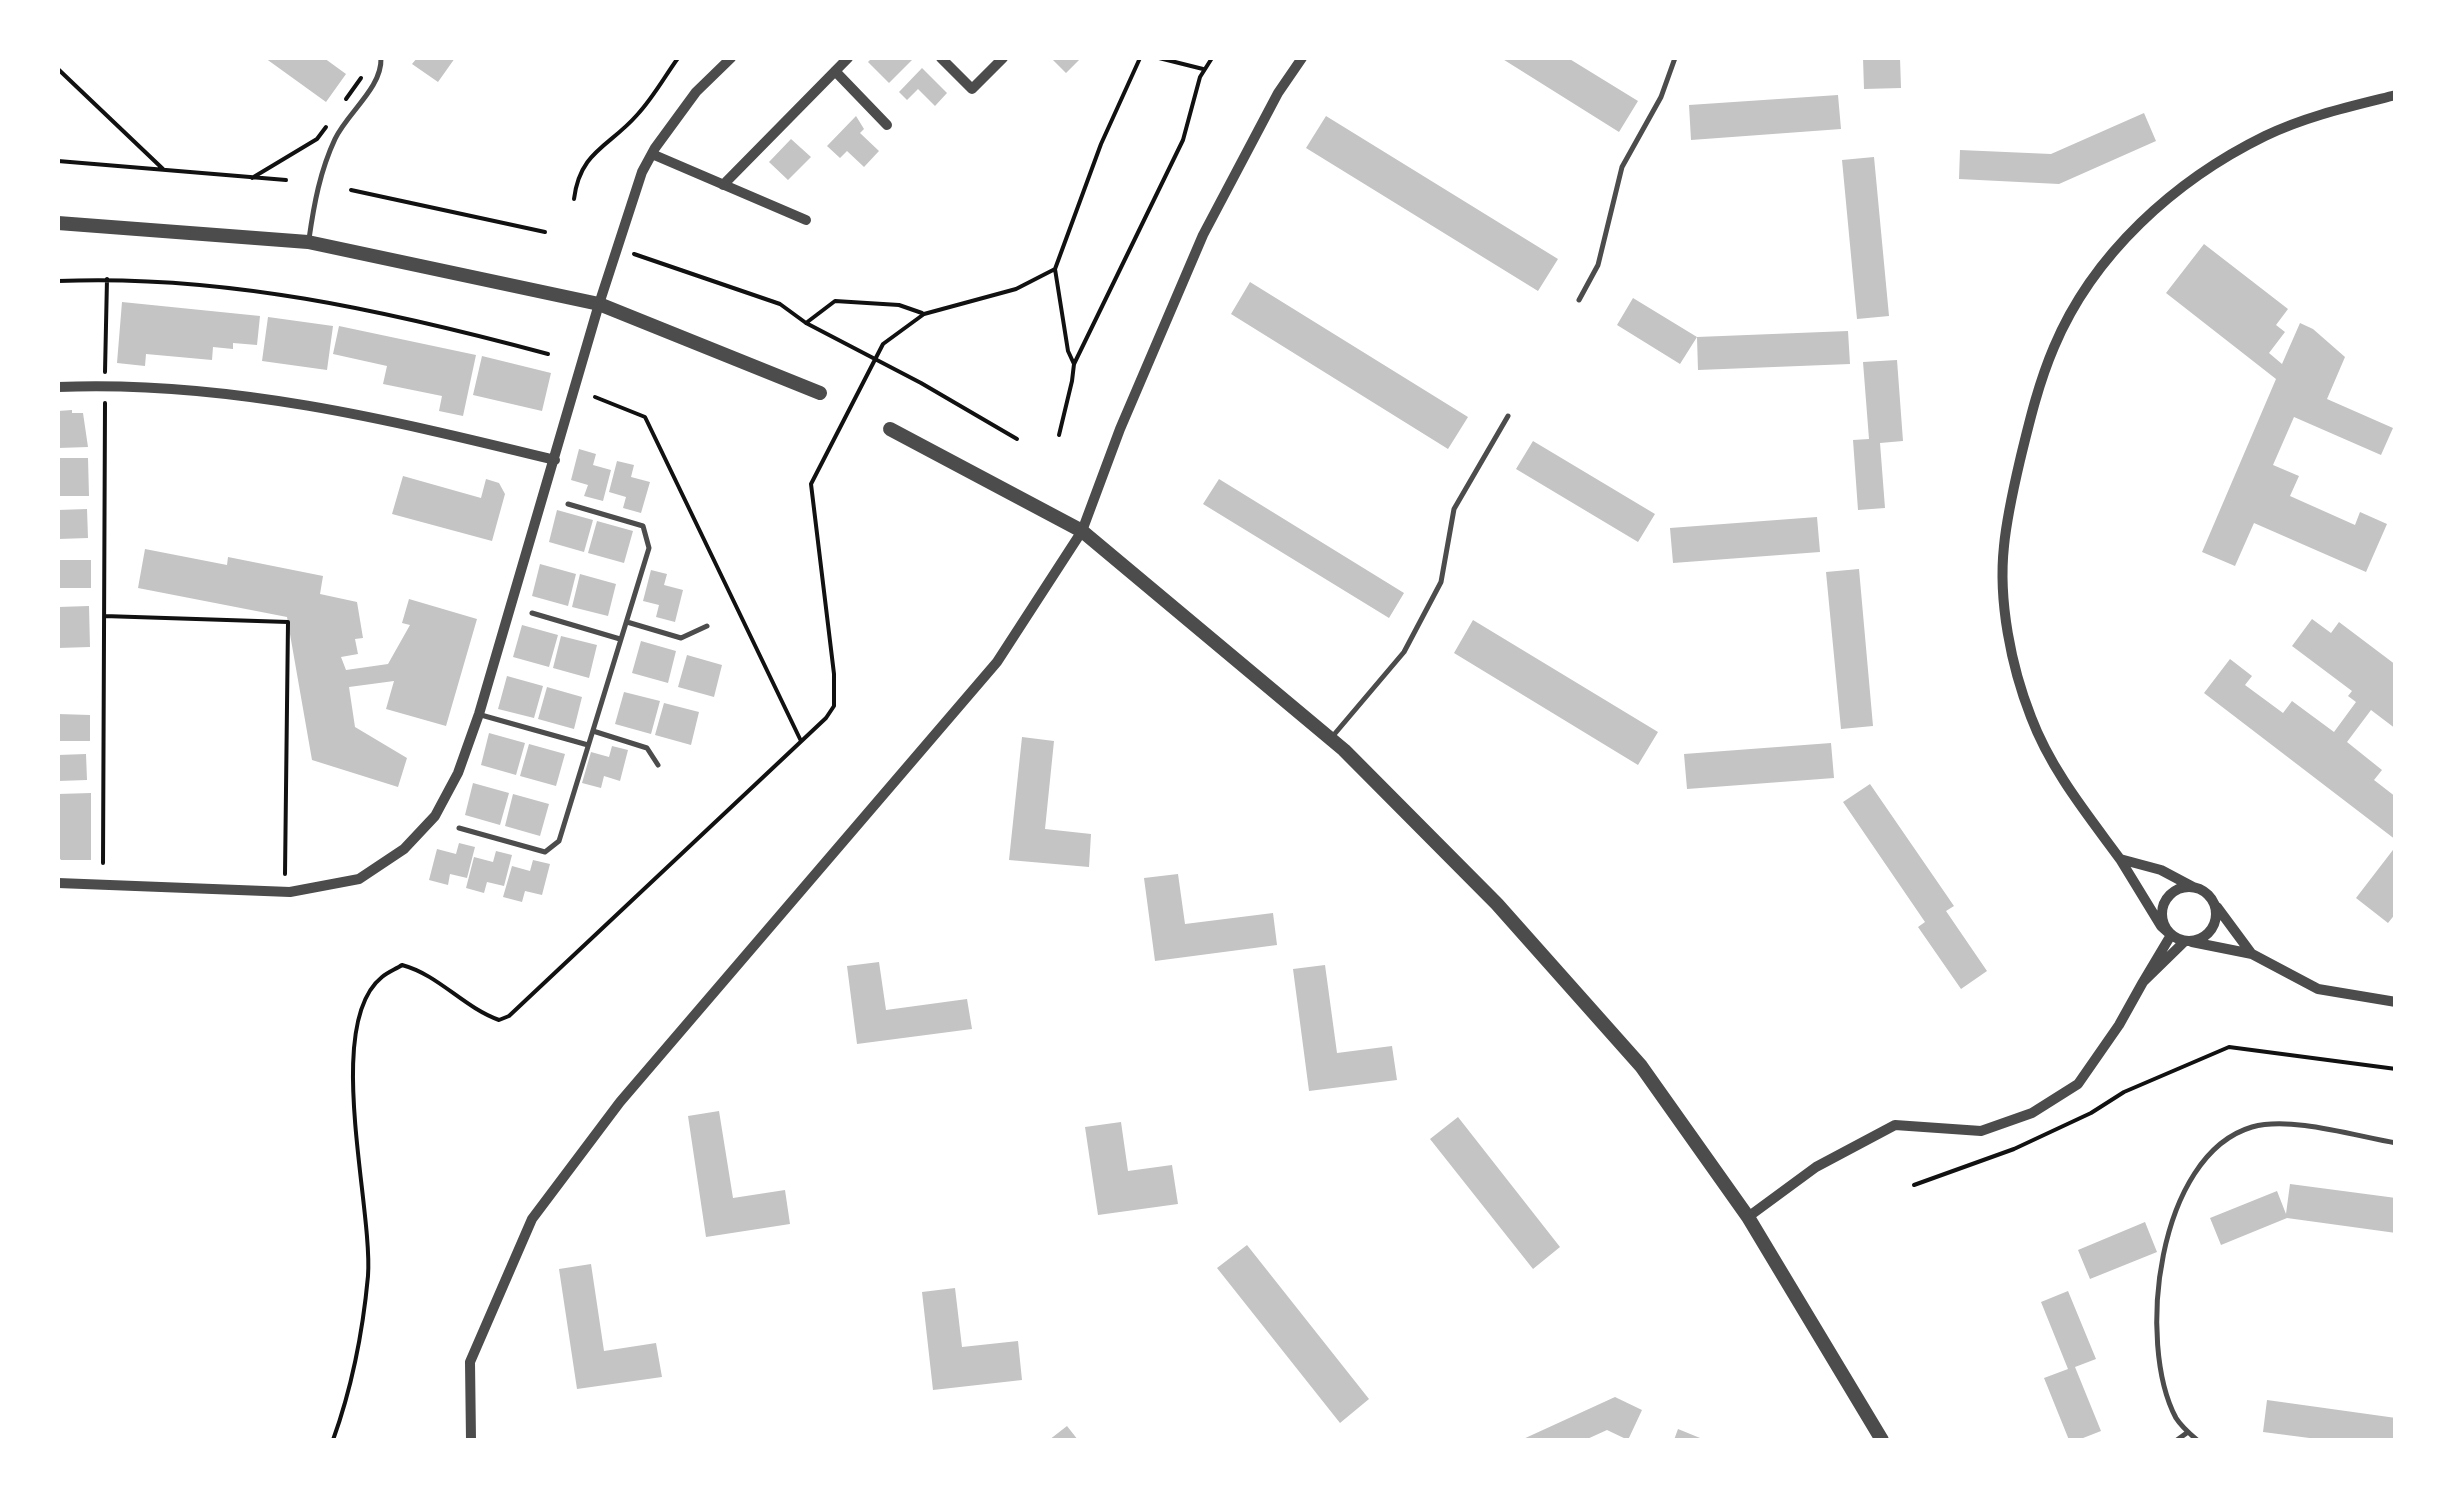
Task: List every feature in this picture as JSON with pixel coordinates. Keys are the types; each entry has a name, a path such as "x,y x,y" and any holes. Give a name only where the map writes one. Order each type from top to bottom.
{"street":[{"path":"58,883 290,892 359,879 404,849 435,816 458,773 478,714 642,172 696,92 731,58"},
{"path":"724,185 848,58"},
{"path":"941,58 972,88 1003,58"},
{"path":"471,1440 470,1362 532,1219 620,1102 997,662 1082,531 1202,234 1278,92 1302,58"},
{"path":"835,70 887,125"},
{"path":"2396,94 2305,119 2264,136 2202,174 2135,228 2102,264 2054,346 2034,405 2003,549 2004,604 2020,686 2032,720 2060,775 2120,858 2161,926 2188,941 2252,954 2318,989 2396,1002"},
{"path":"652,154 806,220"},
{"path":"58,224 308,242 599,304 820,393"},
{"path":"58,387 172,390 310,405 555,460"},
{"path":"890,430 1082,531 1330,738 1497,904 1641,1066 1748,1218 1882,1440"},
{"path":"2120,858 2161,870 2209,895 2252,954"},
{"path":"2171,934 2162,921 2163,904 2175,890 2193,887"},
{"path":"2143,982 2188,941 2205,937 2212,930 2217,912 2214,903"},
{"path":"1748,1218 1816,1167 1895,1126 1981,1131 2032,1113 2078,1084 2171,934"}],"lane":[{"path":"308,242 318,185 336,136 382,72 381,58"},
{"path":"1579,300 1598,265 1622,167 1661,97 1674,58"},
{"path":"1330,738 1404,652 1441,582 1454,509 1508,416"},
{"path":"459,828 545,852 559,841 649,548 642,526 568,504"},
{"path":"532,612 621,639"},
{"path":"627,622 682,638 707,626"},
{"path":"478,714 588,746"},
{"path":"593,731 647,748 658,766"},
{"path":"2197,1440 2177,1420 2159,1371 2156,1296 2163,1252 2174,1220 2183,1196 2207,1159 2225,1142 2250,1128 2280,1123 2396,1143"},
{"path":"2177,1440 2188,1432"}],"path":[{"path":"574,199 581,169 591,155 642,111 678,58"},
{"path":"1074,364 1068,352 1054,269 1140,58"},
{"path":"1159,58 1204,70"},
{"path":"1059,435 1074,364 1183,140 1204,70 1212,58"},
{"path":"58,69 164,170"},
{"path":"336,112 366,70"},
{"path":"252,178 317,139 326,125"},
{"path":"58,161 286,180"},
{"path":"351,190 546,232"},
{"path":"634,254 780,304 806,324 921,383 1017,439"},
{"path":"333,1440 353,1364 368,1277 353,1075 355,1031 367,998 380,978 402,965 421,970 486,1016 499,1020 509,1016 834,706 834,674 811,484 882,344 924,314 1016,289 1054,269"},
{"path":"58,281 106,279 246,290 337,303 548,354"},
{"path":"106,279 106,376"},
{"path":"806,324 835,302 899,305 924,314"},
{"path":"103,863 105,397"},
{"path":"595,397 645,417 801,741"},
{"path":"104,616 288,622 284,874"},
{"path":"1914,1185 2014,1149 2091,1113 2124,1092 2228,1047 2396,1068"}],"building":[{"path":"265,58 324,58 346,74 326,102"},
{"path":"417,58 455,58 438,82 412,64"},
{"path":"872,58 914,58 889,83 868,62"},
{"path":"1051,58 1081,58 1066,73"},
{"path":"1501,58 1568,58 1638,101 1619,132"},
{"path":"1863,58 1900,58 1901,88 1864,89"},
{"path":"922,68 947,93 935,106 918,89 907,100 899,92"},
{"path":"1838,95 1841,129 1691,140 1689,105"},
{"path":"2144,113 2156,141 2059,184 1959,179 1960,150 2051,154"},
{"path":"856,116 864,129 860,133 879,151 864,167 847,151 840,158 827,146"},
{"path":"1326,116 1558,259 1538,291 1306,148"},
{"path":"791,139 811,157 788,180 769,162"},
{"path":"1874,157 1889,316 1857,319 1842,160"},
{"path":"2204,244 2288,309 2276,325 2285,332 2269,353 2282,364 2300,323 2313,329 2345,357 2327,399 2393,428 2381,455 2294,417 2273,465 2299,476 2290,496 2355,525 2360,512 2387,524 2366,572 2254,523 2235,566 2202,552 2276,379 2166,293"},
{"path":"1250,282 1468,417 1448,449 1231,314"},
{"path":"1633,298 1697,337 1680,364 1617,325"},
{"path":"122,302 260,316 257,345 233,343 233,349 213,347 212,360 146,354 145,366 117,363"},
{"path":"268,317 333,326 327,370 262,361"},
{"path":"339,326 476,355 463,416 439,411 442,396 383,384 387,366 333,354"},
{"path":"1848,331 1850,364 1698,370 1697,337"},
{"path":"482,356 551,373 542,411 473,395"},
{"path":"1897,360 1903,441 1880,443 1885,508 1858,510 1853,440 1869,439 1863,362"},
{"path":"58,411 83,413 88,447 58,448"},
{"path":"1533,441 1655,514 1638,542 1516,469"},
{"path":"579,449 596,454 593,465 611,470 603,501 584,496 588,485 571,480"},
{"path":"58,458 88,458 89,496 58,496"},
{"path":"617,461 634,465 631,477 650,482 641,513 623,508 626,497 609,492"},
{"path":"403,476 481,498 486,479 499,483 505,494 492,541 392,514"},
{"path":"1219,479 1404,593 1389,618 1203,504"},
{"path":"87,509 88,538 58,539 58,510"},
{"path":"557,510 593,520 584,552 549,542"},
{"path":"1817,517 1820,552 1673,563 1670,528"},
{"path":"597,521 633,531 624,563 588,553"},
{"path":"145,549 227,565 228,557 323,576 320,594 357,602 363,638 355,639 358,654 341,657 346,670 388,664 410,625 402,623 409,599 477,619 446,726 386,709 394,681 349,687 355,727 407,758 398,787 312,760 287,617 138,588"},
{"path":"58,560 91,560 91,588 58,588"},
{"path":"540,564 576,574 568,606 532,596"},
{"path":"1859,569 1873,726 1841,729 1826,572"},
{"path":"651,570 667,574 664,585 683,590 675,622 656,617 659,605 643,601"},
{"path":"580,574 616,584 608,616 572,607"},
{"path":"89,606 90,647 58,648 58,607"},
{"path":"2312,619 2331,633 2339,622 2396,665 2396,729 2371,710 2347,742 2382,770 2374,780 2396,797 2396,840 2204,693 2230,659 2252,676 2245,685 2283,713 2292,701 2334,732 2356,702 2348,696 2352,691 2292,646"},
{"path":"1473,620 1658,732 1638,765 1454,653"},
{"path":"522,625 558,635 549,667 513,657"},
{"path":"561,636 597,645 589,678 553,668"},
{"path":"641,641 676,651 668,683 632,673"},
{"path":"687,655 722,665 714,697 678,687"},
{"path":"507,676 543,686 534,718 498,709"},
{"path":"547,687 582,697 574,729 538,719"},
{"path":"624,692 660,701 651,734 615,724"},
{"path":"664,703 699,712 691,745 655,735"},
{"path":"58,714 90,715 90,741 58,741"},
{"path":"489,733 525,743 516,775 481,765"},
{"path":"1022,737 1054,741 1045,829 1091,834 1089,867 1009,860"},
{"path":"1831,743 1834,778 1687,789 1684,754"},
{"path":"529,744 565,754 556,786 520,776"},
{"path":"612,746 628,750 620,781 604,776 601,788 582,783 591,752 609,757"},
{"path":"86,754 87,780 58,781 58,755"},
{"path":"473,783 509,793 500,825 465,815"},
{"path":"1870,784 1954,906 1946,911 1987,971 1961,989 1918,927 1925,922 1843,802"},
{"path":"91,793 91,860 61,860 58,794"},
{"path":"513,794 549,804 540,836 505,826"},
{"path":"459,843 475,847 467,878 450,874 448,885 429,880 437,849 456,854"},
{"path":"2396,846 2396,913 2388,923 2356,898"},
{"path":"496,851 512,855 504,886 487,882 484,893 466,888 474,857 493,862"},
{"path":"533,860 550,864 542,895 525,891 522,902 503,897 512,866 530,871"},
{"path":"1178,874 1185,924 1273,913 1277,945 1155,961 1144,878"},
{"path":"879,962 886,1010 967,999 972,1029 857,1044 847,966"},
{"path":"1325,965 1337,1053 1392,1046 1397,1080 1309,1091 1293,969"},
{"path":"719,1111 733,1198 785,1190 790,1224 706,1237 688,1116"},
{"path":"1458,1117 1560,1247 1533,1269 1430,1139"},
{"path":"1121,1122 1128,1171 1172,1165 1178,1204 1098,1215 1085,1127"},
{"path":"2290,1184 2396,1198 2396,1233 2287,1218 2221,1245 2210,1218 2277,1191 2286,1214"},
{"path":"2145,1222 2157,1252 2090,1279 2078,1250"},
{"path":"1247,1245 1369,1399 1340,1423 1217,1268"},
{"path":"591,1264 604,1351 656,1343 662,1377 577,1389 559,1269"},
{"path":"955,1288 962,1347 1018,1341 1022,1380 933,1390 922,1292"},
{"path":"2068,1291 2096,1359 2075,1367 2101,1431 2078,1440 2069,1440 2044,1378 2068,1369 2041,1302"},
{"path":"1615,1397 1642,1410 1628,1440 1607,1430 1585,1440 1521,1440"},
{"path":"2267,1400 2396,1418 2396,1440 2325,1440 2263,1432"},
{"path":"1067,1426 1078,1440 1049,1440"},
{"path":"1678,1429 1705,1440 1674,1440"}]}
